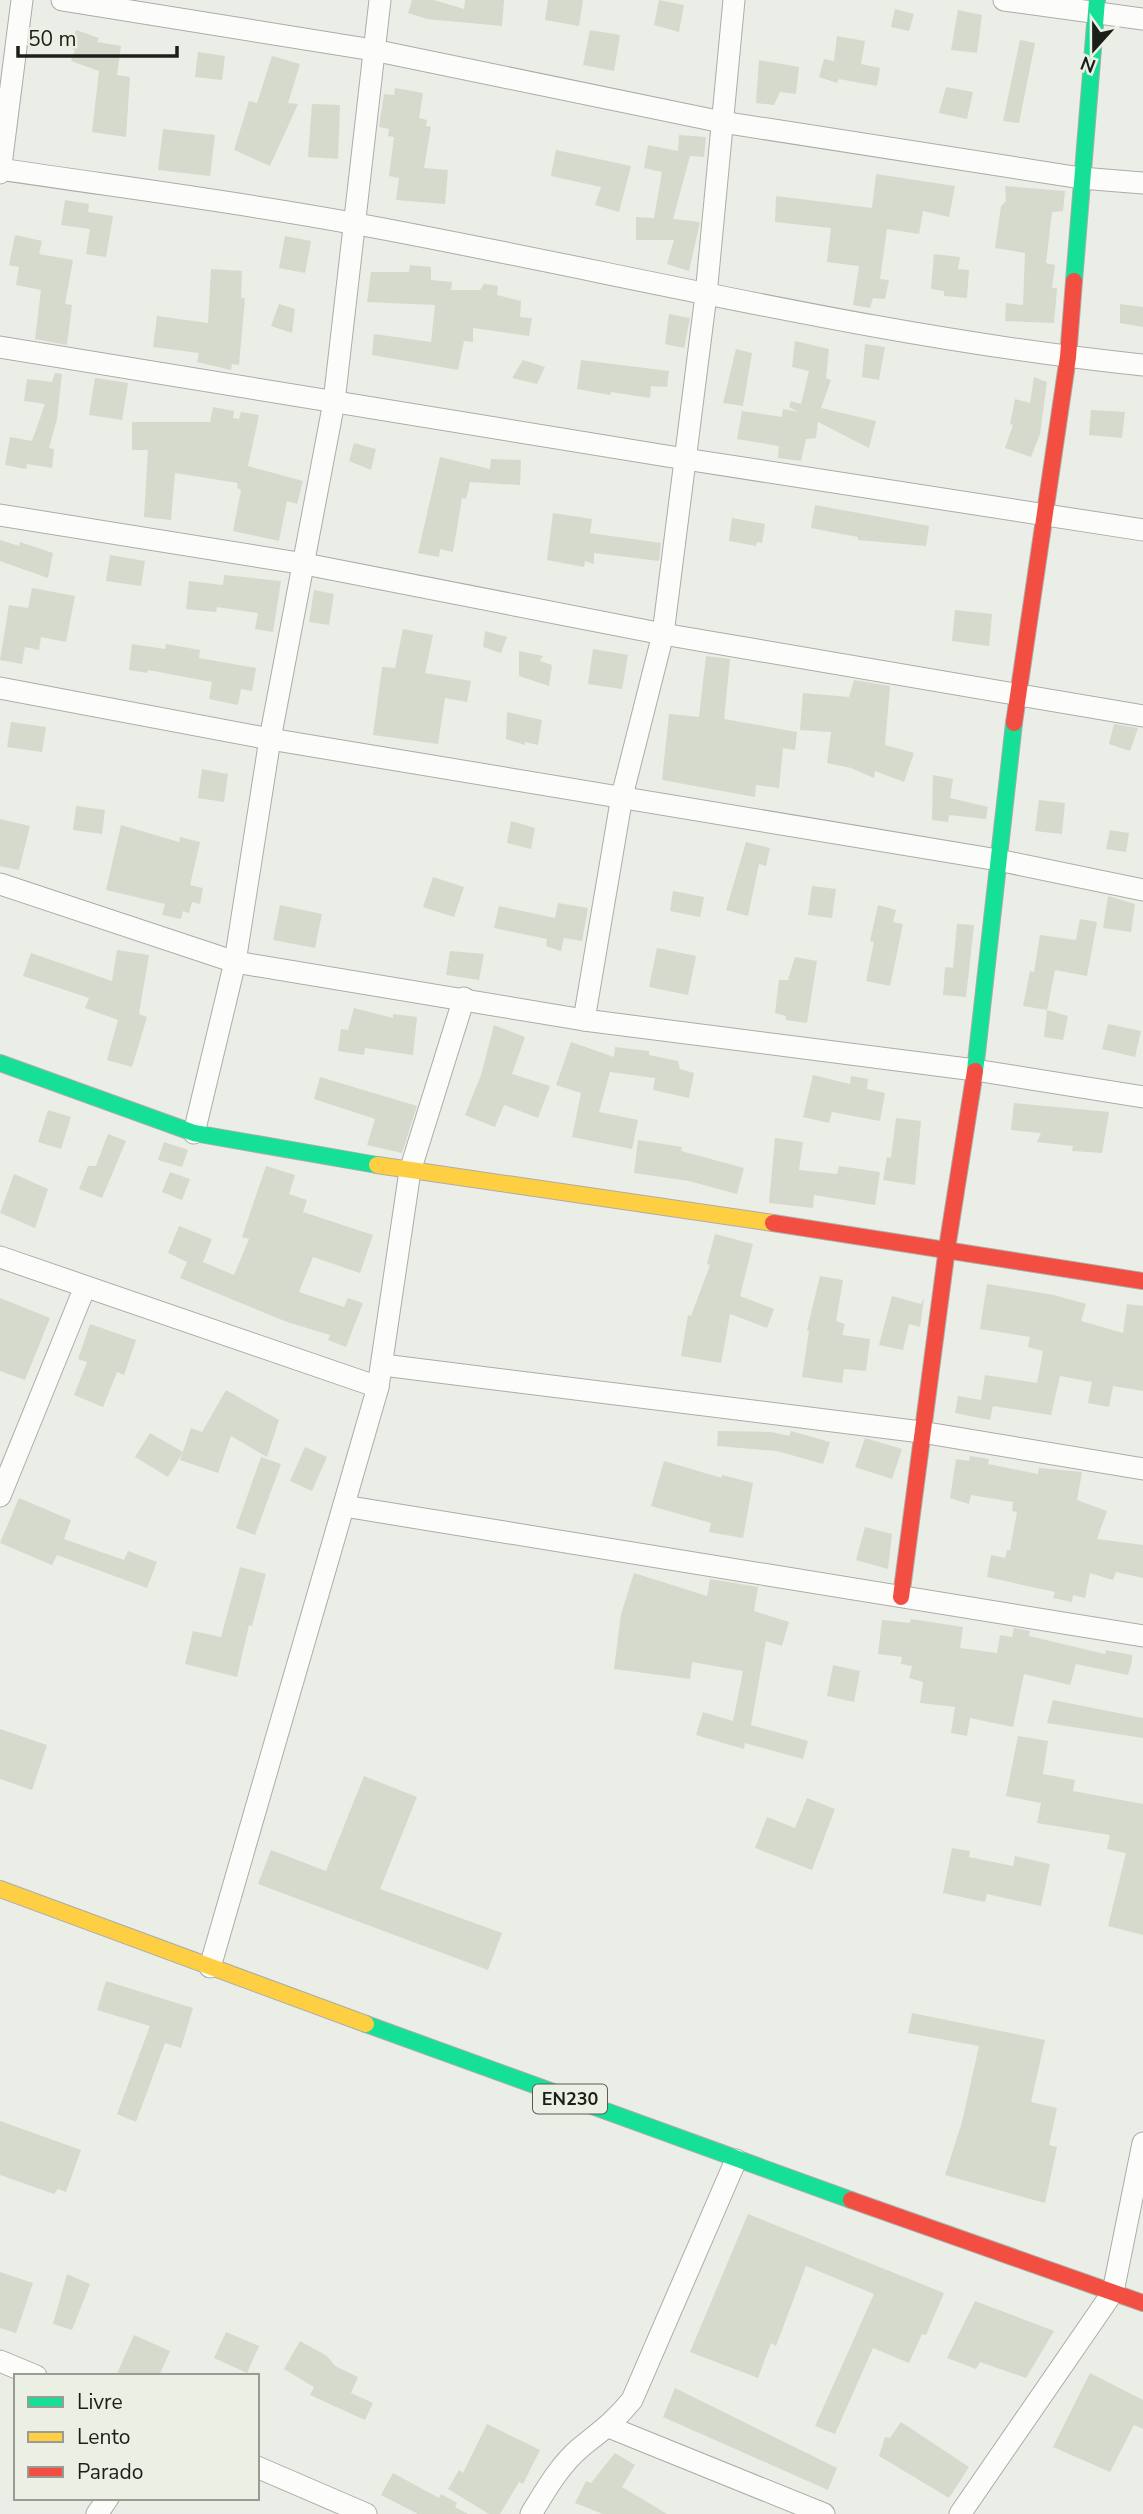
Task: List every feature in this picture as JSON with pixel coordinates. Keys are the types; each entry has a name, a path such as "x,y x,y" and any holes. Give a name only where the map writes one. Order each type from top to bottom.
{"street":[{"path":"22,0 0,170 356,223 705,295 1068,357 1143,365"},
{"path":"62,0 373,50 722,122 1081,178 1143,183"},
{"path":"194,1133 235,962 270,739 334,402 380,0"},
{"path":"584,1020 622,796 663,634 705,295 734,0"},
{"path":"1004,0 1096,7 1143,19"},
{"path":"901,1597 921,1432 975,1070 1017,694 1068,357 1096,7"},
{"path":"0,347 685,459 1143,530"},
{"path":"0,514 305,564 663,634 1143,716"},
{"path":"0,688 270,739 998,860 1143,890"},
{"path":"0,884 235,962 584,1020 975,1070 1143,1097"},
{"path":"210,1967 378,1387 411,1171 464,998"},
{"path":"0,1063 194,1133 411,1171 947,1248 1143,1281"},
{"path":"0,1257 378,1387"},
{"path":"0,1496 85,1287"},
{"path":"383,1365 921,1432 1143,1469"},
{"path":"344,1506 1143,1636"},
{"name":"EN230","path":"0,1889 736,2160 1143,2304"},
{"path":"960,2514 1113,2292 1143,2144"},
{"path":"531,2514 553,2478 579,2449 610,2427 632,2400 736,2160"},
{"path":"0,2361 31,2374"},
{"path":"610,2427 824,2514"},
{"path":"259,2468 366,2514"}],"building":[{"path":"412,0 434,0 464,9 465,0 504,0 502,26 427,19 408,13"},
{"path":"548,0 583,0 579,26 545,20"},
{"path":"659,0 684,5 679,32 654,25"},
{"path":"895,9 914,14 909,31 891,27"},
{"path":"958,10 982,15 977,53 951,50"},
{"path":"76,30 99,38 97,42 121,46 117,75 130,77 126,137 92,132 99,71 71,61 75,50 70,48"},
{"path":"590,30 620,35 614,71 583,65"},
{"path":"837,36 865,41 861,64 880,68 877,86 839,79 837,83 819,77 824,59 834,61"},
{"path":"1020,40 1035,43 1019,123 1003,121"},
{"path":"198,52 225,56 222,80 195,77"},
{"path":"272,56 300,64 288,103 298,104 270,166 234,150 249,101 257,103"},
{"path":"759,60 799,67 796,94 780,92 774,105 756,103"},
{"path":"946,87 973,92 967,119 939,113"},
{"path":"395,88 423,93 419,118 427,120 426,126 431,127 424,168 448,170 445,204 396,200 399,178 389,176 394,137 388,136 389,129 379,127 384,94 394,95"},
{"path":"312,104 340,105 338,159 308,157"},
{"path":"163,129 215,135 210,176 158,170"},
{"path":"679,135 706,137 704,157 690,156 673,219 700,222 689,271 667,264 674,240 636,240 636,217 654,218 662,172 644,168 648,145 678,151"},
{"path":"556,150 631,166 619,212 595,205 601,187 551,176"},
{"path":"876,174 955,186 949,217 923,211 919,234 887,229 880,279 889,280 885,299 873,298 870,308 853,305 859,266 827,262 831,228 775,222 776,196 872,208"},
{"path":"1005,186 1065,191 1063,211 1052,212 1046,263 1055,265 1052,288 1057,288 1054,323 1005,321 1006,303 1023,305 1025,253 995,248 1001,206 1006,201"},
{"path":"65,200 89,204 88,212 113,216 106,257 86,254 90,229 61,225"},
{"path":"15,235 42,241 39,254 73,260 65,304 72,305 67,345 35,339 41,290 16,285 19,267 9,265"},
{"path":"285,236 311,241 305,273 279,268"},
{"path":"934,254 960,257 958,269 969,270 967,298 944,296 944,291 931,289"},
{"path":"410,265 431,267 431,280 452,282 451,290 480,290 484,284 498,286 497,295 521,301 520,317 532,318 529,336 473,328 473,342 464,341 458,370 372,355 374,334 431,342 435,305 367,302 371,272 409,272"},
{"path":"211,269 242,271 241,298 245,298 239,365 232,364 231,370 197,362 199,353 153,347 157,316 208,323"},
{"path":"279,304 295,309 292,333 271,326"},
{"path":"1120,304 1143,307 1143,327 1120,323"},
{"path":"669,314 690,318 684,348 665,344"},
{"path":"795,341 829,349 826,378 831,380 821,408 876,421 869,448 818,422 816,438 806,439 801,461 778,458 779,446 737,439 742,411 782,417 783,409 798,412 789,407 791,401 801,404 809,371 792,367"},
{"path":"865,344 885,347 879,380 862,377"},
{"path":"736,349 752,353 743,406 723,403"},
{"path":"523,360 545,367 537,384 512,378"},
{"path":"581,360 669,371 667,387 651,386 650,398 577,389"},
{"path":"55,373 62,374 57,419 49,448 54,449 52,468 27,464 26,469 5,465 10,437 32,441 45,404 24,401 27,379 52,382"},
{"path":"1034,377 1047,382 1040,434 1031,457 1005,448 1013,425 1010,424 1015,399 1030,403"},
{"path":"95,378 128,383 122,420 89,415"},
{"path":"213,407 234,411 233,418 239,419 241,412 259,415 248,466 303,481 297,504 287,501 279,541 233,531 241,490 237,488 238,483 175,473 171,520 144,517 148,450 132,450 132,422 210,422"},
{"path":"1091,410 1125,412 1122,438 1089,435"},
{"path":"354,443 376,449 371,470 349,461"},
{"path":"440,457 490,469 491,459 521,460 520,485 470,482 466,499 462,498 453,552 440,549 439,557 418,553"},
{"path":"815,505 929,526 926,546 858,540 858,537 811,528"},
{"path":"553,513 592,519 590,533 661,543 659,561 594,553 594,564 585,561 584,567 547,560"},
{"path":"732,518 765,524 762,543 757,542 756,546 729,541"},
{"path":"0,540 19,546 20,542 53,553 48,578 0,561"},
{"path":"110,555 145,561 141,586 106,581"},
{"path":"224,575 281,581 273,632 255,629 258,613 217,607 216,612 186,609 189,581 223,585"},
{"path":"32,588 75,596 66,642 41,637 39,650 25,647 22,664 0,660 9,605 28,608"},
{"path":"314,590 334,594 329,625 309,622"},
{"path":"955,610 992,614 989,646 952,641"},
{"path":"403,629 433,635 425,673 471,681 467,702 445,698 438,744 373,735 382,667 395,668"},
{"path":"485,631 507,637 501,653 483,647"},
{"path":"132,644 165,649 166,644 200,650 199,658 256,668 252,691 241,689 238,705 209,699 212,682 148,670 147,673 129,670"},
{"path":"593,649 628,655 622,689 588,684"},
{"path":"519,651 543,656 540,661 552,665 549,686 519,676"},
{"path":"706,656 730,659 724,719 797,732 795,750 783,748 779,788 756,785 755,797 662,780 669,714 699,717"},
{"path":"854,680 890,686 885,745 914,753 904,782 875,771 874,778 851,768 827,763 831,732 800,730 803,693 849,697"},
{"path":"507,712 542,720 538,745 525,742 525,745 506,739"},
{"path":"11,722 46,727 42,752 7,747"},
{"path":"1114,724 1138,728 1130,751 1109,744"},
{"path":"202,769 228,774 224,802 198,798"},
{"path":"933,775 953,779 950,798 988,807 986,819 949,815 948,822 932,820"},
{"path":"1039,800 1065,803 1062,834 1035,831"},
{"path":"76,806 105,810 102,834 73,830"},
{"path":"0,819 30,826 19,870 0,866"},
{"path":"511,821 535,828 531,849 507,843"},
{"path":"121,825 179,842 180,837 200,842 190,885 203,888 200,904 192,902 189,913 183,911 181,919 162,915 165,904 106,890"},
{"path":"1110,830 1129,833 1126,852 1106,849"},
{"path":"746,842 770,848 766,866 759,864 748,916 726,910"},
{"path":"433,877 464,887 454,917 423,907"},
{"path":"812,886 836,889 832,918 808,915"},
{"path":"673,891 704,897 700,917 670,911"},
{"path":"1108,896 1135,904 1131,932 1103,928"},
{"path":"558,903 588,908 582,941 564,938 561,951 546,946 547,939 494,928 499,906 555,918"},
{"path":"280,905 322,914 315,948 273,940"},
{"path":"878,905 896,910 893,922 903,924 890,986 866,981 874,942 870,941"},
{"path":"1080,919 1097,922 1087,976 1055,970 1047,1010 1023,1006 1030,971 1034,972 1040,935 1076,940"},
{"path":"957,924 974,925 966,997 943,995 945,967 953,968"},
{"path":"657,948 696,956 688,995 649,987"},
{"path":"117,950 149,955 139,1014 147,1017 132,1067 107,1060 118,1020 85,1008 89,998 23,976 31,953 112,981"},
{"path":"450,951 484,954 479,980 446,975"},
{"path":"795,957 817,961 807,1023 786,1020 786,1016 775,1013 779,980 788,980"},
{"path":"354,1008 393,1018 393,1014 417,1017 413,1055 365,1048 364,1055 338,1051 341,1029 348,1030"},
{"path":"1047,1010 1068,1016 1063,1040 1044,1037"},
{"path":"1108,1024 1141,1031 1135,1057 1102,1049"},
{"path":"494,1025 525,1037 512,1074 550,1086 538,1118 504,1105 495,1127 465,1115 481,1075"},
{"path":"571,1042 614,1057 615,1047 649,1051 649,1055 678,1061 680,1069 694,1073 689,1098 653,1090 655,1078 610,1072 599,1112 638,1120 632,1149 572,1137 581,1093 556,1085"},
{"path":"813,1075 850,1084 851,1076 868,1079 867,1089 885,1093 880,1121 832,1112 829,1123 803,1117"},
{"path":"320,1077 417,1106 402,1153 367,1145 375,1119 314,1099"},
{"path":"1014,1103 1109,1112 1102,1153 1072,1151 1073,1146 1037,1142 1041,1133 1011,1130"},
{"path":"48,1110 71,1117 61,1149 38,1142"},
{"path":"896,1118 921,1121 915,1185 883,1180 887,1157 891,1158"},
{"path":"108,1134 126,1141 102,1198 79,1189 88,1166 96,1166"},
{"path":"775,1138 803,1142 799,1170 837,1174 839,1166 880,1172 875,1205 814,1195 813,1208 769,1203"},
{"path":"638,1140 682,1147 681,1151 744,1168 737,1194 689,1181 634,1173"},
{"path":"164,1142 188,1150 182,1167 158,1160"},
{"path":"266,1166 295,1175 289,1194 307,1200 303,1212 373,1235 360,1273 313,1257 299,1292 344,1307 348,1298 363,1303 346,1347 328,1340 330,1335 287,1322 180,1278 187,1262 168,1253 179,1226 212,1239 203,1262 234,1275 249,1239 242,1237"},
{"path":"170,1172 190,1179 182,1200 162,1192"},
{"path":"14,1174 48,1189 35,1228 0,1213"},
{"path":"715,1234 753,1244 740,1296 774,1309 767,1328 730,1314 721,1363 681,1356 688,1315 691,1316 710,1265 707,1264"},
{"path":"820,1276 843,1280 836,1321 845,1324 842,1335 870,1339 866,1371 844,1369 842,1383 802,1377 807,1330"},
{"path":"987,1284 1054,1295 1086,1304 1081,1321 1123,1333 1127,1304 1143,1306 1143,1391 1113,1386 1109,1407 1088,1403 1092,1382 1060,1376 1051,1415 993,1406 990,1420 955,1413 958,1396 981,1400 985,1375 1037,1383 1043,1351 1028,1347 1030,1337 980,1329"},
{"path":"892,1296 921,1304 924,1298 920,1327 909,1324 903,1350 879,1345"},
{"path":"0,1298 50,1318 25,1380 0,1371"},
{"path":"90,1324 136,1340 124,1375 117,1372 103,1407 74,1395 87,1362 78,1359"},
{"path":"226,1390 279,1420 267,1457 231,1436 218,1473 180,1460 191,1428 202,1432"},
{"path":"718,1431 771,1432 789,1436 791,1431 830,1442 823,1464 777,1451 717,1446"},
{"path":"150,1433 183,1452 168,1477 135,1457"},
{"path":"865,1438 902,1449 892,1479 855,1467"},
{"path":"305,1447 327,1457 312,1491 290,1481"},
{"path":"970,1456 989,1459 988,1464 1038,1474 1039,1468 1082,1472 1077,1500 1107,1511 1097,1539 1143,1545 1143,1578 1116,1572 1113,1580 1090,1573 1085,1598 1073,1595 1072,1602 1053,1598 1055,1592 987,1577 991,1555 1005,1558 1007,1550 1010,1550 1017,1512 1012,1511 1013,1502 971,1495 969,1504 950,1498 956,1459 969,1461"},
{"path":"261,1457 281,1464 255,1535 236,1528"},
{"path":"664,1461 722,1478 722,1475 753,1483 743,1538 709,1532 711,1523 651,1506"},
{"path":"19,1498 71,1520 64,1539 124,1560 128,1551 157,1562 147,1588 57,1555 52,1565 0,1543"},
{"path":"865,1527 892,1534 888,1569 856,1560"},
{"path":"240,1567 266,1574 252,1626 249,1625 237,1677 185,1664 193,1631 221,1637"},
{"path":"634,1573 707,1596 710,1579 758,1587 754,1611 789,1622 782,1646 766,1641 751,1725 808,1741 803,1759 745,1743 744,1749 696,1735 703,1712 733,1721 743,1671 692,1662 690,1679 614,1669 621,1614"},
{"path":"911,1619 963,1627 960,1648 997,1653 1000,1635 1012,1637 1014,1628 1030,1631 1029,1636 1105,1654 1106,1650 1132,1655 1132,1661 1128,1675 1076,1664 1070,1685 1024,1674 1013,1727 970,1718 967,1736 951,1733 955,1707 920,1703 923,1682 909,1678 912,1666 901,1664 902,1657 878,1654 882,1620 910,1623"},
{"path":"833,1665 860,1671 854,1702 827,1696"},
{"path":"1053,1700 1143,1718 1143,1738 1047,1723"},
{"path":"0,1729 47,1745 32,1790 0,1779"},
{"path":"1018,1736 1048,1741 1043,1774 1075,1780 1073,1791 1143,1804 1143,1935 1108,1926 1126,1853 1107,1849 1110,1835 1037,1823 1041,1803 1006,1796"},
{"path":"364,1776 417,1797 380,1889 502,1933 488,1970 258,1884 271,1850 326,1871"},
{"path":"807,1798 835,1809 812,1870 755,1848 767,1817 795,1828"},
{"path":"952,1848 970,1851 969,1857 1013,1866 1015,1856 1050,1864 1041,1906 987,1894 985,1902 943,1893"},
{"path":"106,1981 193,2008 181,2048 165,2043 136,2122 117,2114 150,2026 97,2010"},
{"path":"912,2013 1045,2040 1031,2102 1057,2108 1049,2145 1057,2147 1045,2203 945,2175 962,2122 979,2046 908,2033"},
{"path":"0,2121 81,2150 66,2192 58,2189 54,2194 0,2175"},
{"path":"748,2214 944,2293 926,2335 922,2334 909,2363 873,2348 835,2434 815,2426 874,2294 806,2266 776,2346 771,2343 758,2378 690,2352"},
{"path":"0,2272 33,2283 16,2333 0,2328"},
{"path":"67,2274 90,2284 72,2330 53,2324"},
{"path":"975,2301 1054,2331 1026,2378 980,2362 976,2369 947,2358"},
{"path":"226,2332 259,2346 247,2373 214,2358"},
{"path":"134,2335 170,2351 160,2374 117,2374"},
{"path":"300,2341 327,2356 335,2366 358,2377 351,2393 373,2403 365,2420 310,2395 314,2387 284,2369"},
{"path":"1090,2373 1143,2400 1143,2429 1134,2425 1110,2472 1053,2447"},
{"path":"675,2388 837,2468 828,2490 663,2417"},
{"path":"901,2422 969,2467 949,2498 879,2456 885,2437 890,2438"},
{"path":"487,2424 540,2450 523,2484 519,2482 500,2514 489,2514 448,2489 459,2470 463,2473"},
{"path":"615,2453 635,2465 622,2487 667,2514 603,2514 575,2503 586,2481 591,2483"},
{"path":"393,2473 439,2498 441,2494 457,2503 455,2507 468,2514 418,2514 381,2495"}],"traffic: fast":[{"path":"1074,281 1097,0"},
{"path":"975,1071 1014,723"},
{"path":"0,1063 194,1133 377,1165"},
{"path":"366,2024 851,2200"}],"traffic: slow":[{"path":"377,1165 773,1223"},
{"path":"0,1889 366,2024"}],"traffic: jam":[{"path":"1014,723 1068,357 1074,281"},
{"path":"901,1597 947,1248 975,1071"},
{"path":"773,1223 1143,1281"},
{"path":"851,2200 1143,2303"}]}
